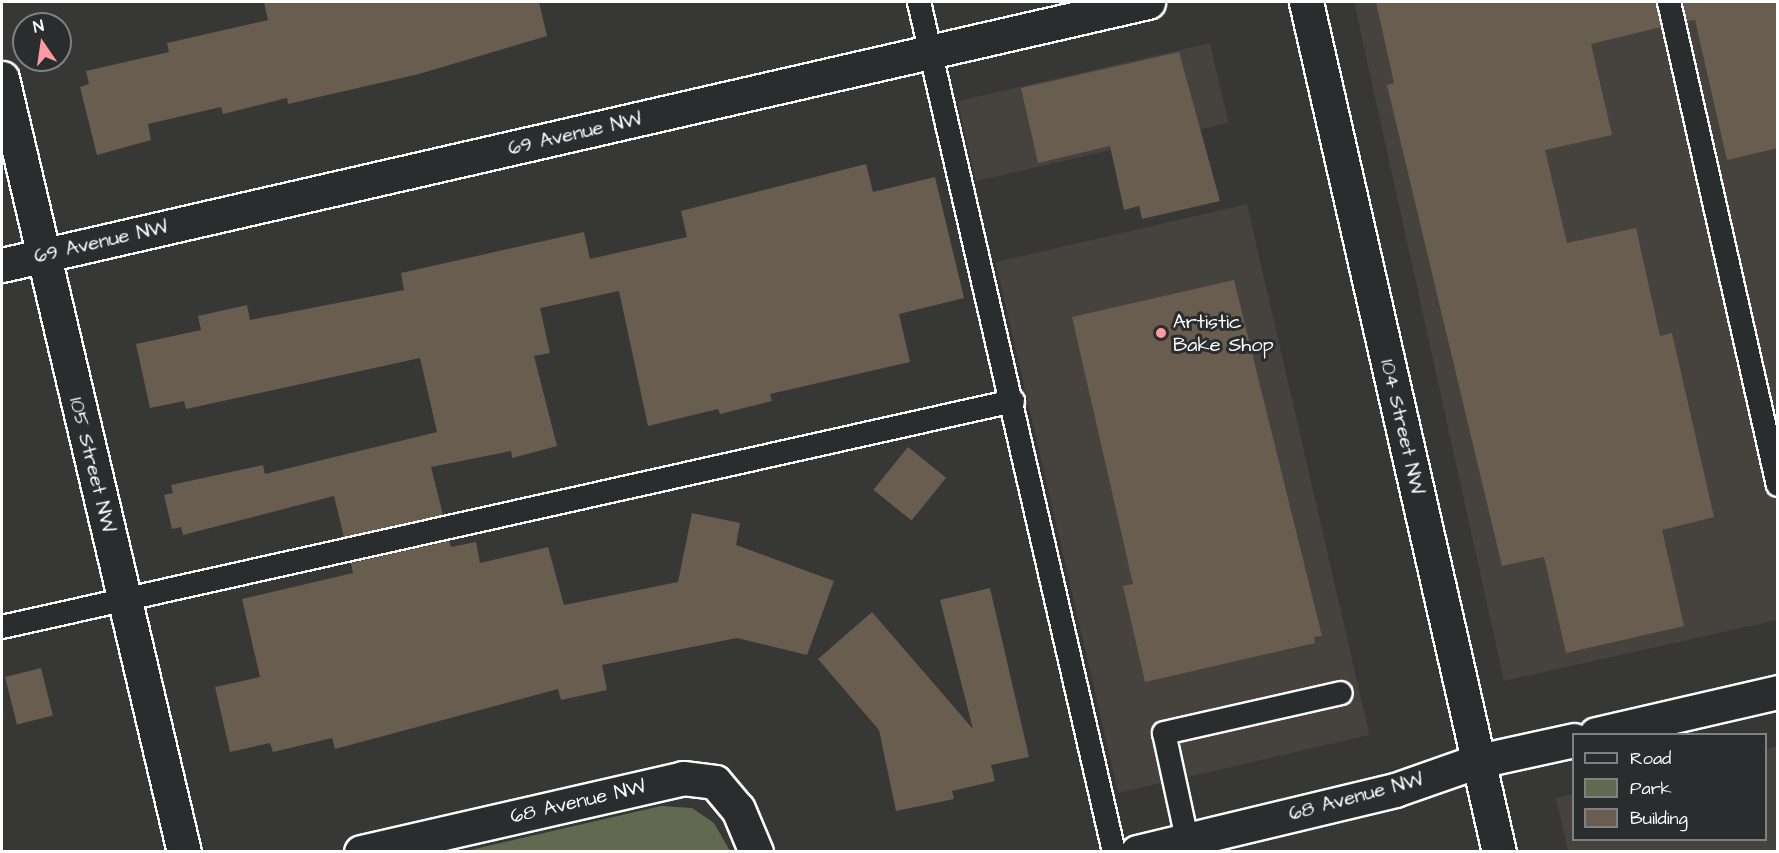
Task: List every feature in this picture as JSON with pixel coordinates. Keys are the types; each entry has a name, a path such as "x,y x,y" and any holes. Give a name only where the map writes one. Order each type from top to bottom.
{"street":[{"name":"69 Avenue NW","path":"2,265 1148,2"},
{"name":"104 Street NW","path":"1306,2 1499,852"},
{"name":"105 Street NW","path":"2,78 41,255 184,852"},
{"path":"1604,733 1778,692"},
{"name":"68 Avenue NW","path":"1137,852 1395,790 1478,761 1572,740"},
{"name":"68 Avenue NW","path":"361,852 682,778 715,782 738,809 756,852"}],"lane":[{"path":"919,2 1014,401 1114,852"},
{"path":"1669,2 1778,485"},
{"path":"2,627 123,597 1014,401"},
{"path":"1187,840 1164,733 1341,693"}],"shaded area":[{"path":"1354,2 1777,2 1777,620 1504,681"},
{"path":"1210,43 1228,123 976,181 958,101"},
{"path":"1247,204 1370,735 1118,793 996,262"},
{"path":"1777,746 1777,851 1568,851 1556,798 1572,794 1572,841 1767,841 1767,749"}],"green space":[{"path":"661,806 692,808 714,823 730,851 466,851"}],"building":[{"path":"264,2 539,2 547,36 419,74 288,104 287,98 223,114 221,107 148,124 151,140 97,155 80,87 89,84 86,71 169,52 167,43 268,20"},
{"path":"1376,2 1656,2 1661,27 1591,44 1612,135 1545,150 1567,243 1636,228 1660,336 1672,333 1714,517 1662,530 1684,626 1566,653 1544,557 1502,566 1387,85 1394,83"},
{"path":"1683,2 1778,2 1778,148 1727,160 1695,20 1687,21"},
{"path":"1179,52 1220,201 1142,219 1139,206 1124,210 1110,146 1038,163 1021,88"},
{"path":"866,164 873,192 935,177 964,298 899,314 910,362 770,394 772,401 720,414 718,409 648,426 619,291 540,308 550,353 534,356 557,446 512,458 511,451 431,467 443,515 344,537 334,496 183,535 181,527 172,529 164,495 173,493 171,485 263,465 265,474 437,432 420,358 186,409 184,401 150,408 136,344 201,330 198,316 247,305 250,320 404,290 401,273 584,232 590,259 687,237 681,211"},
{"path":"1234,280 1322,636 1314,637 1315,643 1145,682 1123,586 1133,584 1072,317"},
{"path":"908,447 946,478 911,521 873,490"},
{"path":"692,513 740,523 736,545 834,581 807,655 737,638 602,665 607,690 561,700 558,689 335,749 332,738 273,752 270,743 230,752 215,687 260,677 242,599 353,573 351,563 449,541 451,547 476,542 480,563 548,547 564,605 678,582"},
{"path":"990,588 1029,757 991,765 995,781 952,791 954,799 896,811 879,730 818,659 872,612 973,729 940,600"},
{"path":"41,668 53,716 17,724 5,677"}],"place":[{"name":"Artistic Bake Shop","path":"1161,333"}]}
